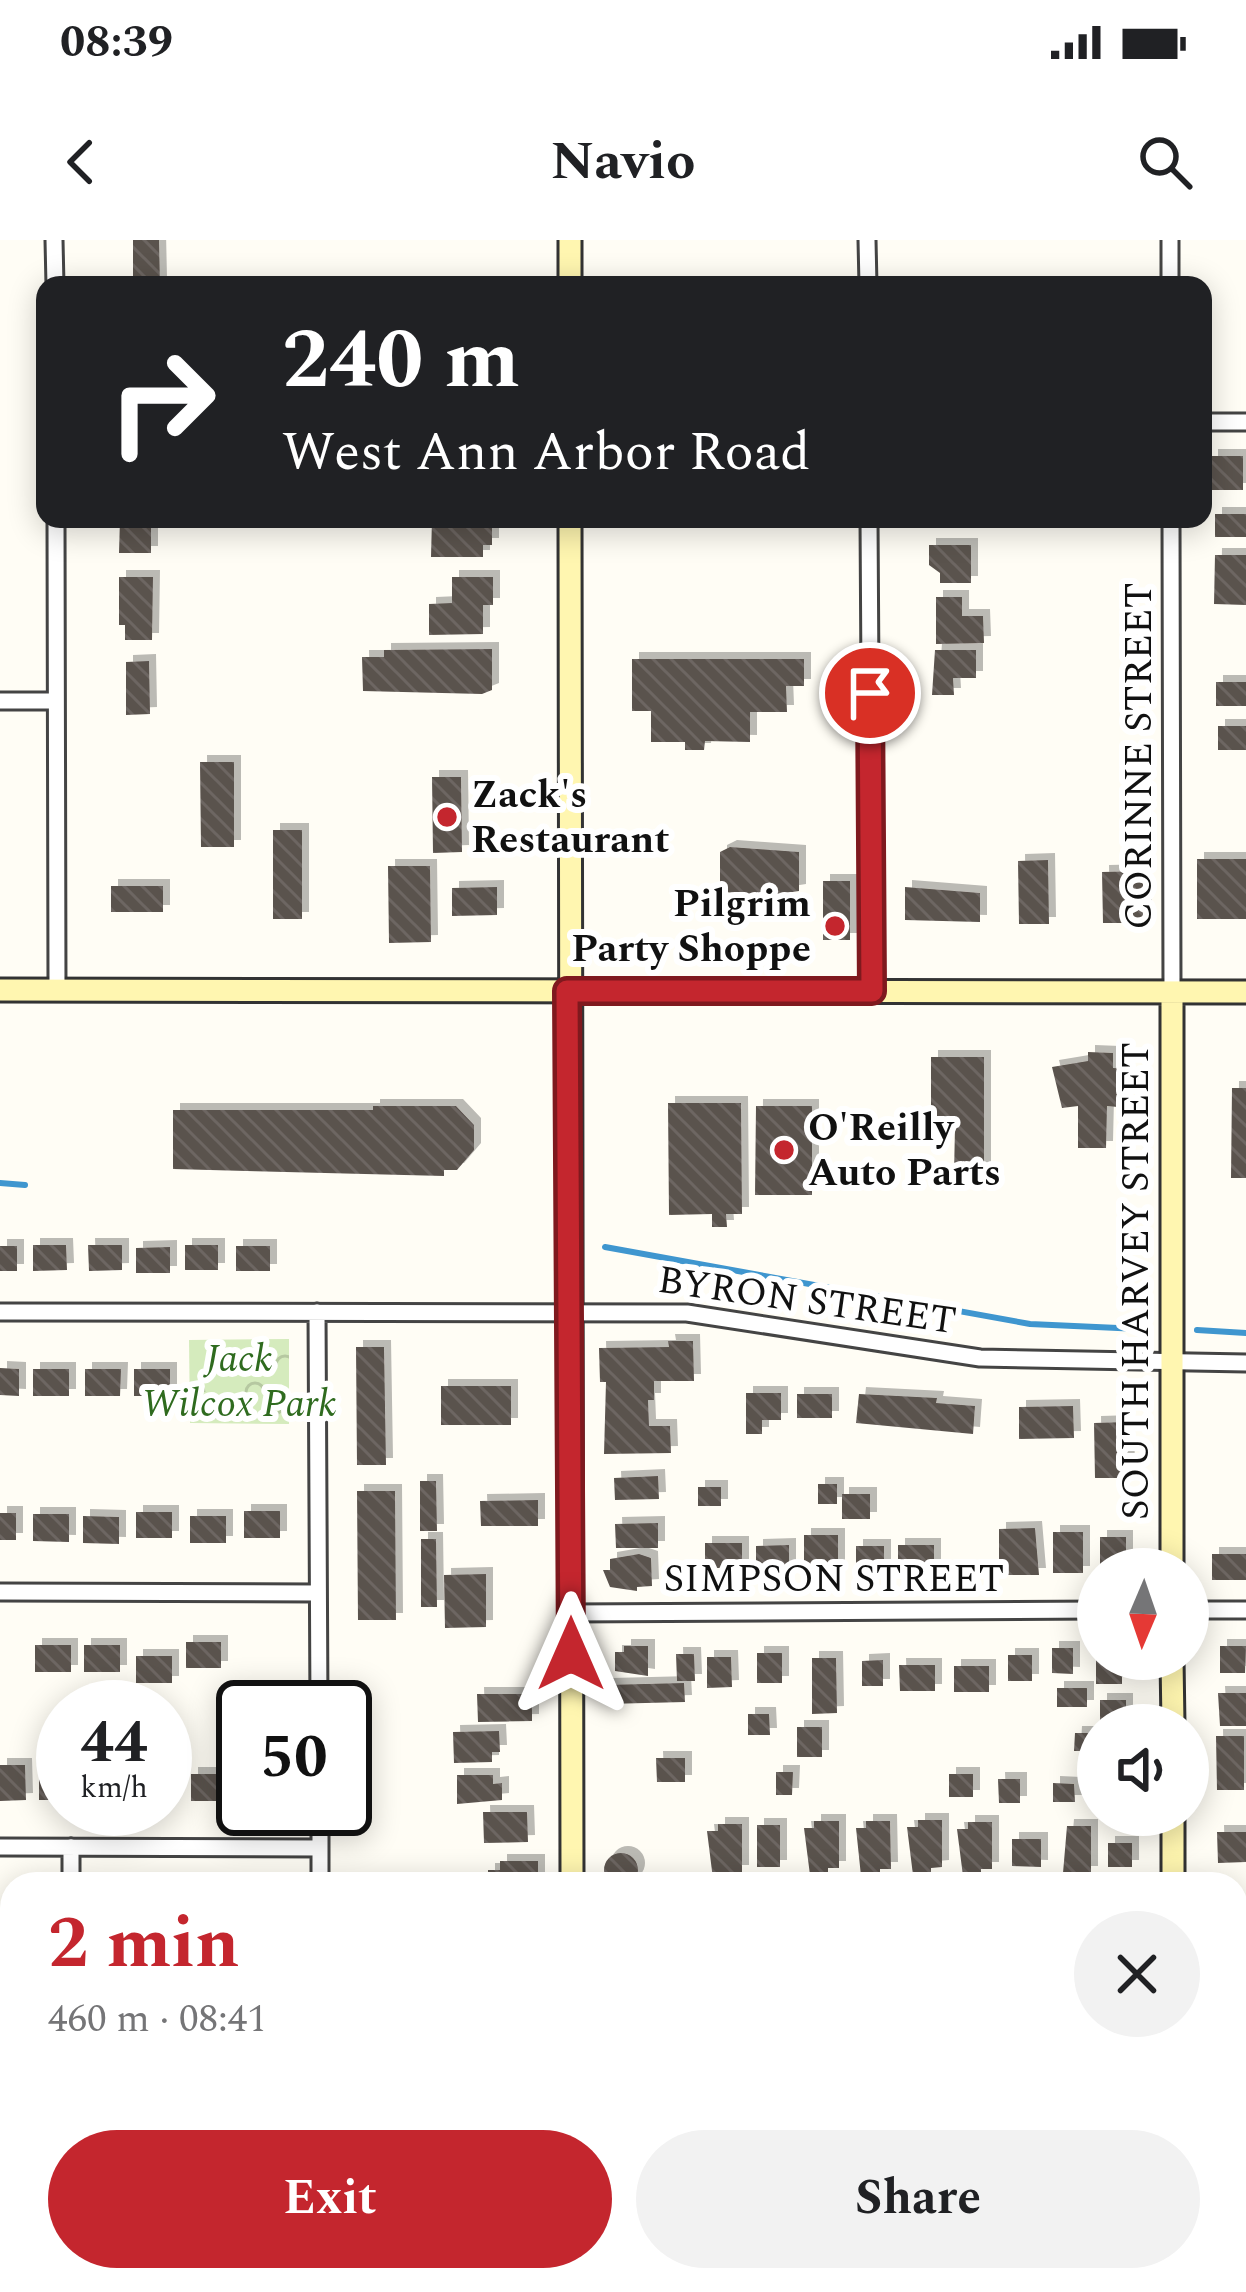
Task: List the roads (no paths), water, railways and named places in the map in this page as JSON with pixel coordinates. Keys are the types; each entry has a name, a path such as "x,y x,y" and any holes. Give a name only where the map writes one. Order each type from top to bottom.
{"main road":[{"path":"569,240 570,276"},
{"path":"570,528 567,991 572,1872"},
{"path":"0,990 1246,992"},
{"name":"SOUTH HARVEY STREET","path":"1172,992 1172,1548"},
{"path":"1173,1836 1173,1872"}],"street":[{"path":"54,240 55,276"},
{"path":"867,240 868,276"},
{"path":"1170,240 1170,276"},
{"path":"1212,422 1246,422"},
{"path":"56,528 57,987"},
{"path":"869,528 872,991"},
{"name":"CORINNE STREET","path":"1171,528 1172,992"},
{"path":"0,700 56,700"},
{"name":"BYRON STREET","path":"0,1312 706,1315 980,1358 1246,1364"},
{"path":"317,1312 319,1680"},
{"path":"0,1592 319,1593"},
{"name":"SIMPSON STREET","path":"571,1613 1077,1610"},
{"path":"1209,1610 1246,1610"},
{"path":"320,1836 320,1872"},
{"path":"0,1847 320,1848"},
{"path":"70,1872 71,1847"}],"waterway":[{"path":"0,1183 25,1185"},
{"path":"605,1247 1030,1324 1140,1329"},
{"path":"1197,1330 1246,1333"}],"place":[{"name":"Zack's Restaurant","path":"447,817"},
{"name":"Pilgrim Party Shoppe","path":"835,926"},
{"name":"O'Reilly Auto Parts","path":"784,1150"}],"park label":[{"name":"Jack Wilcox Park","path":"239,1382"}]}
